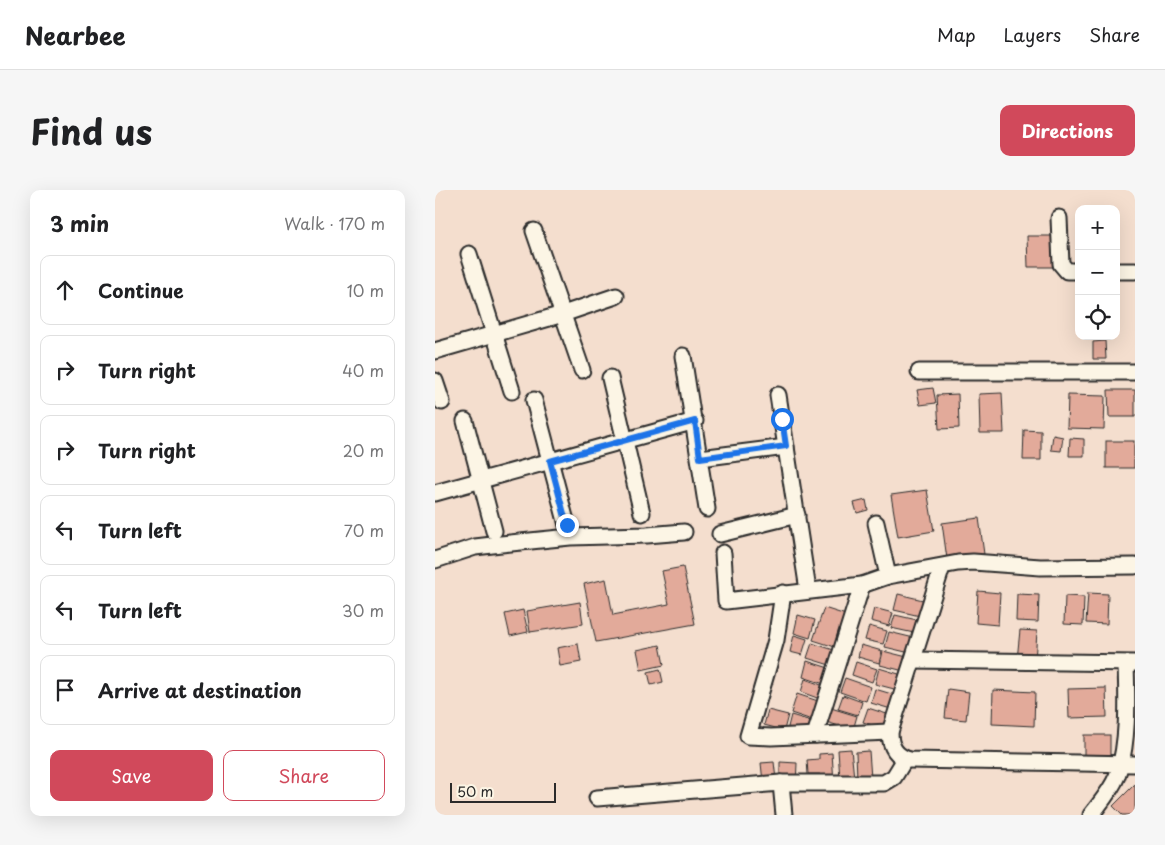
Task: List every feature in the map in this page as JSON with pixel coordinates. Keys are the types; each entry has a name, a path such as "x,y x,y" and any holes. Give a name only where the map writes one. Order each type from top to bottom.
{"street":[{"path":"1059,218 1061,264 1067,271 1075,271"},
{"path":"534,231 582,370"},
{"path":"469,254 512,391"},
{"path":"1120,271 1135,271"},
{"path":"435,351 563,314 616,296"},
{"path":"683,356 695,421 707,509"},
{"path":"919,372 1135,372"},
{"path":"610,378 623,441 642,513"},
{"path":"435,381 442,402"},
{"path":"778,395 808,590"},
{"path":"534,400 567,525"},
{"path":"465,421 494,531"},
{"path":"435,493 695,421"},
{"path":"700,458 786,446"},
{"path":"720,534 797,515"},
{"path":"876,523 888,576"},
{"path":"435,560 475,547 501,544 570,537 684,532"},
{"path":"723,553 726,601 862,585 888,576 973,562 1040,567 1135,566"},
{"path":"942,567 890,732 893,749 905,758 1128,764"},
{"path":"815,735 862,585"},
{"path":"783,593 776,640 747,736 764,738 890,732"},
{"path":"913,660 1131,663 1126,712 1128,764 1091,815"},
{"path":"597,798 781,783 884,782 894,777 905,758"},
{"path":"781,783 784,815"}],"building":[{"path":"1027,236 1054,236 1054,267 1028,267"},
{"path":"1105,341 1106,359 1093,359 1093,342"},
{"path":"933,388 936,403 920,405 917,390"},
{"path":"1108,390 1135,390 1135,417 1109,417"},
{"path":"1002,393 1004,433 980,433 979,394"},
{"path":"958,394 959,428 939,429 937,395"},
{"path":"1068,395 1105,396 1104,429 1067,428"},
{"path":"1024,430 1041,431 1041,460 1023,460"},
{"path":"1053,435 1063,437 1061,451 1051,450"},
{"path":"1070,438 1084,439 1084,456 1069,456"},
{"path":"1106,441 1134,441 1134,468 1106,468"},
{"path":"927,490 934,531 898,537 891,495"},
{"path":"866,500 868,510 857,513 854,503"},
{"path":"979,518 984,554 947,559 942,523"},
{"path":"683,567 695,624 596,642 584,584 606,579 613,615 669,604 662,571"},
{"path":"978,591 1000,593 998,625 976,623"},
{"path":"1088,593 1108,594 1107,624 1086,623"},
{"path":"898,594 923,600 920,616 894,610"},
{"path":"1017,594 1039,595 1038,622 1016,621"},
{"path":"1065,596 1084,597 1083,625 1064,624"},
{"path":"580,602 583,624 530,632 527,611"},
{"path":"824,608 846,615 835,647 813,640"},
{"path":"874,608 893,613 889,626 871,621"},
{"path":"523,610 528,632 510,636 505,614"},
{"path":"798,615 815,620 810,638 794,633"},
{"path":"895,615 917,620 914,633 891,628"},
{"path":"869,626 887,631 883,644 865,640"},
{"path":"1020,630 1037,631 1035,662 1017,660"},
{"path":"889,632 914,638 910,653 885,647"},
{"path":"794,635 807,639 802,655 790,652"},
{"path":"812,643 837,651 833,666 807,658"},
{"path":"578,644 581,662 560,666 557,648"},
{"path":"660,645 664,665 641,670 637,650"},
{"path":"861,645 882,651 879,663 858,657"},
{"path":"883,651 907,657 904,671 880,665"},
{"path":"807,661 832,669 827,685 803,677"},
{"path":"856,662 877,669 872,682 852,675"},
{"path":"879,668 902,675 898,690 875,684"},
{"path":"660,669 663,682 651,685 648,672"},
{"path":"845,678 871,687 866,701 840,692"},
{"path":"805,679 824,686 820,699 801,692"},
{"path":"1106,688 1107,717 1069,718 1068,689"},
{"path":"875,689 895,695 891,709 871,703"},
{"path":"948,689 969,692 966,720 945,718"},
{"path":"993,690 1035,692 1034,726 992,724"},
{"path":"797,694 821,702 815,721 791,713"},
{"path":"843,695 862,702 858,715 838,709"},
{"path":"831,708 857,716 853,730 826,722"},
{"path":"868,708 890,715 886,729 863,722"},
{"path":"768,710 788,715 784,730 764,725"},
{"path":"791,715 811,721 807,733 788,727"},
{"path":"1084,735 1110,735 1110,757 1084,757"},
{"path":"851,749 854,778 840,779 838,750"},
{"path":"869,751 871,778 857,779 856,752"},
{"path":"832,753 834,782 821,783 820,774 808,774 807,760 819,759 819,754"},
{"path":"774,762 776,780 763,782 761,763"},
{"path":"780,762 797,763 796,786 780,785"},
{"path":"1135,784 1135,815 1122,815 1113,806"}],"route":[{"path":"567,525 550,461 695,421 700,458 786,446 782,419"}]}
